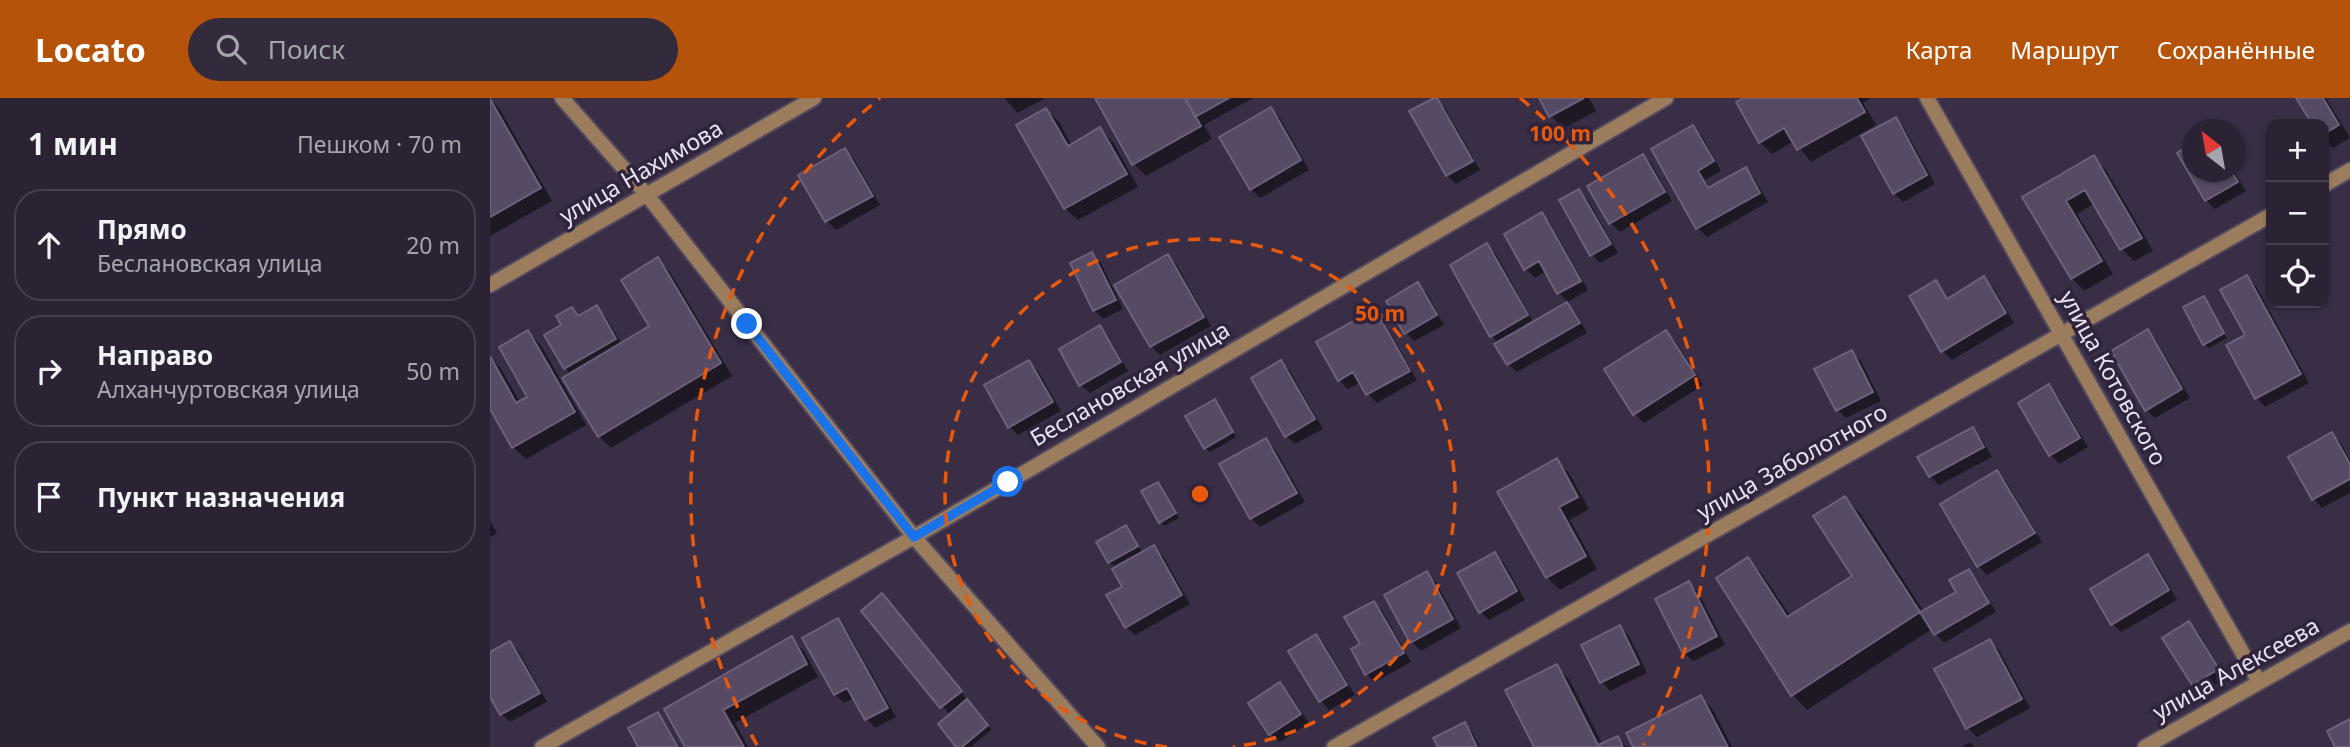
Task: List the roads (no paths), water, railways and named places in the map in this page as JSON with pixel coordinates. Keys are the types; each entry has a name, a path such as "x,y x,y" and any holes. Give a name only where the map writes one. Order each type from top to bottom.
{"street":[{"path":"562,98 647,195 914,537 1098,747"},
{"name":"улица Нахимова","path":"490,285 814,98"},
{"name":"Беслановская улица","path":"542,747 914,537 1666,98"},
{"name":"улица Котовского","path":"1927,98 2259,682"},
{"path":"2329,182 2350,170"},
{"name":"улица Заболотного","path":"1334,747 2266,218"},
{"name":"улица Алексеева","path":"2145,747 2350,631"}]}
